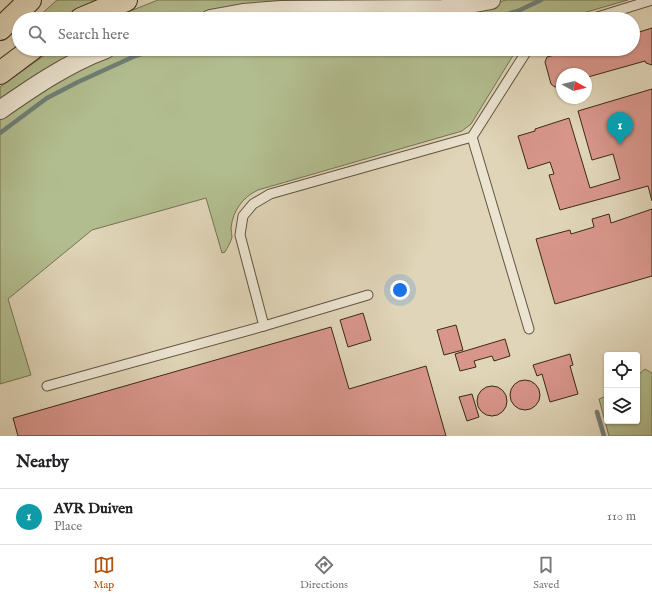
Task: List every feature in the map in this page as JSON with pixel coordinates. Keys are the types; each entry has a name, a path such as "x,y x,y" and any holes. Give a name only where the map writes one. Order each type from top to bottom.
{"highway":[{"path":"17,12 30,0"},
{"path":"98,12 126,0"},
{"path":"0,28 12,17"},
{"path":"0,73 23,56"}],"street":[{"path":"256,12 281,10 443,9 491,0"},
{"path":"0,110 65,68 91,56"}],"lane":[{"path":"613,12 652,0"},
{"path":"264,326 240,235 243,216 253,204 270,194 472,137 524,56"},
{"path":"472,137 529,328"},
{"path":"47,386 264,326 368,295"}],"green space":[{"path":"57,0 105,0 81,12 44,12"},
{"path":"158,0 474,0 228,12 128,12"},
{"path":"506,0 628,0 586,12 463,12"},
{"path":"43,56 84,56 0,107 0,87"},
{"path":"99,56 513,56 471,124 462,131 258,190 243,200 236,210 232,221 232,236 225,252 222,253 206,198 92,230 8,299 31,375 0,384 0,115"},
{"path":"645,369 652,373 652,436 609,436 606,424 640,424 640,373"},
{"path":"604,397 604,418 599,399"}],"building":[{"path":"652,28 652,65 646,63 645,61 592,76 592,68 556,68 555,87 551,84 545,62 547,57 551,56 640,56 640,32"},
{"path":"652,89 652,201 648,186 560,210 549,175 554,174 550,162 528,169 518,136 569,118 590,188 620,179 613,154 592,160 578,111"},
{"path":"652,209 652,276 555,304 536,239 570,230 571,234 594,227 592,219 609,214 611,223"},
{"path":"363,313 371,340 348,347 340,320"},
{"path":"456,325 463,350 444,355 437,330"},
{"path":"331,327 349,389 426,366 446,436 18,436 13,418"},
{"path":"505,339 510,356 494,361 492,356 474,361 476,367 460,371 455,354"},
{"path":"570,354 573,365 570,366 578,394 550,402 542,374 537,376 533,365"},
{"path":"525,380 536,384 540,395 536,406 525,410 514,406 510,395 514,384"},
{"path":"492,386 503,390 507,401 503,412 492,416 481,412 477,401 481,390"},
{"path":"472,394 479,417 467,421 459,397"}],"waterway":[{"path":"515,12 541,0"},
{"path":"0,133 47,98 135,56"},
{"path":"597,412 604,436"}],"place":[{"name":"AVR Duiven","path":"620,145"}]}
